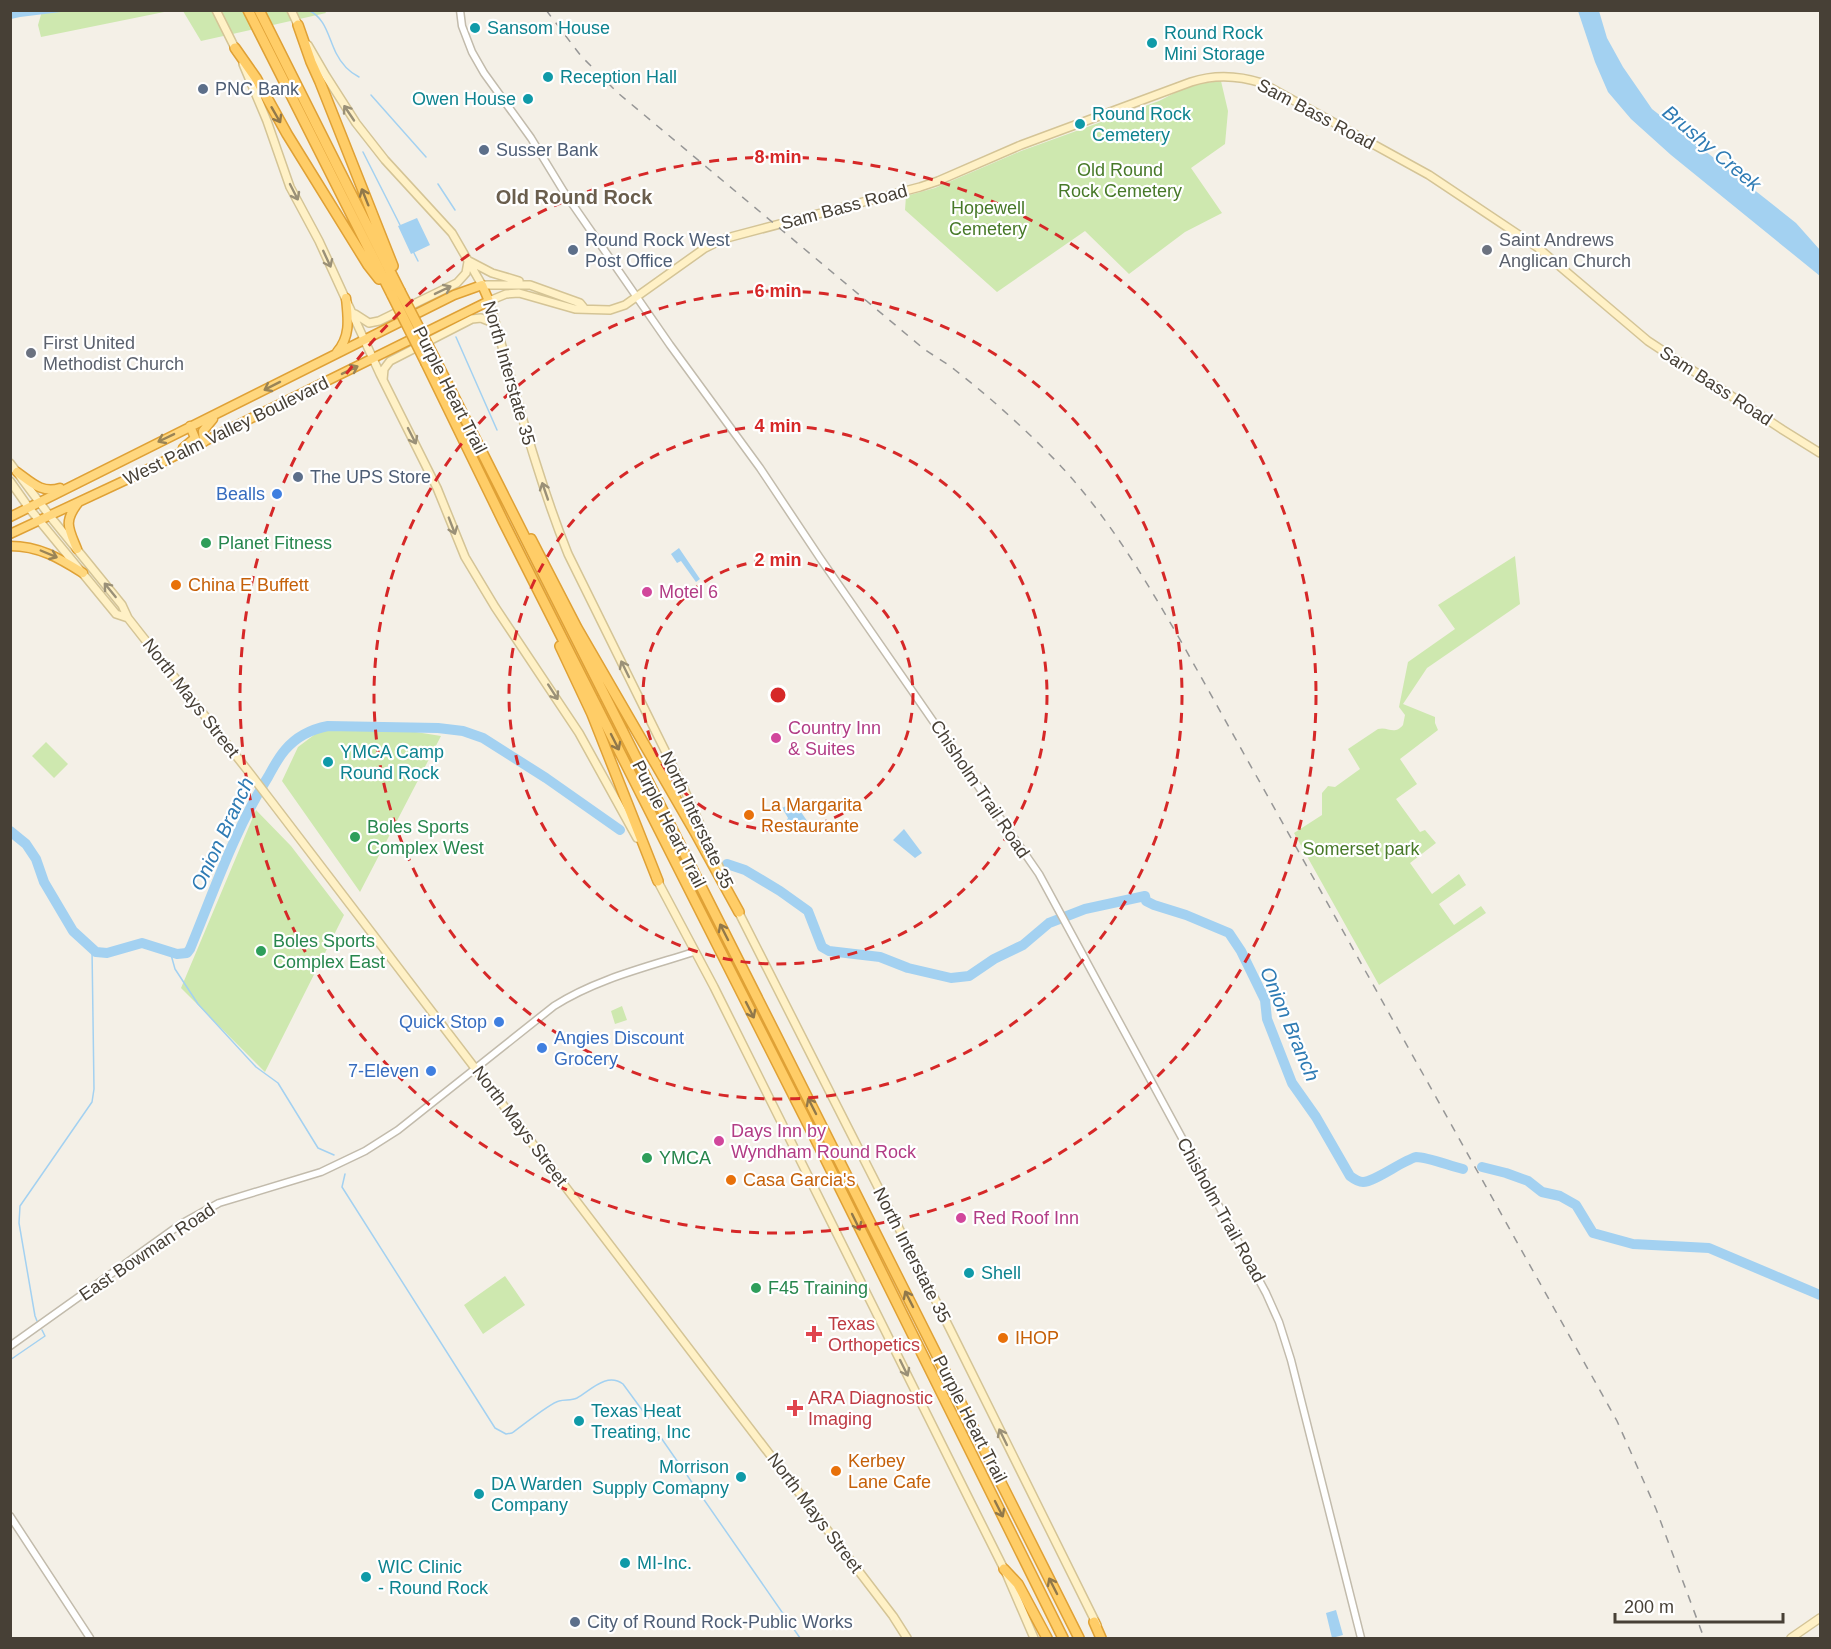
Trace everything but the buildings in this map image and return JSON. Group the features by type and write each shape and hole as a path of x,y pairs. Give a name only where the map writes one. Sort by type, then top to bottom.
{"highway":[{"name":"Purple Heart Trail","path":"248,10 396,293"},
{"name":"Purple Heart Trail","path":"259,10 430,361 503,521 1064,1638"},
{"path":"297,23 310,62 390,256 396,293"},
{"path":"233,44 256,78 287,134 368,265 396,293"},
{"name":"North Interstate 35","path":"482,285 489,301"},
{"name":"West Palm Valley Boulevard","path":"10,518 454,295 482,285"},
{"path":"332,357 342,346 347,334 346,298"},
{"name":"West Palm Valley Boulevard","path":"10,534 204,442 489,301"},
{"name":"Purple Heart Trail","path":"430,361 491,471 1079,1638"},
{"path":"204,442 203,431 206,425 222,411"},
{"path":"174,456 195,438 190,426"},
{"path":"491,471 538,551 577,628 739,912"},
{"path":"17,472 46,490 55,490 81,481"},
{"path":"77,549 68,521 69,515 79,502"},
{"path":"503,521 535,596 592,714 658,881"},
{"path":"10,546 28,547 48,552 83,573"},
{"path":"1004,1569 1018,1584 1047,1638"},
{"path":"1094,1622 1102,1638"}],"main road":[{"path":"216,10 267,121 290,187 319,241 383,381 437,488 465,557 495,607 579,733 625,815 862,1282 1004,1569 1034,1638"},
{"name":"North Interstate 35","path":"291,10 326,76 356,123 385,160 452,233 482,285"},
{"name":"Sam Bass Road","path":"489,301 506,294 525,293 575,309 610,310 625,305 691,257 723,239 920,187 1022,145 1191,82 1213,76 1236,76 1262,83 1429,175 1537,247 1651,343 1821,453"},
{"path":"353,313 369,323 379,321 458,283 466,273 468,260 490,273 530,285"},
{"name":"Sam Bass Road","path":"482,285 530,285 580,303 584,308"},
{"name":"North Interstate 35","path":"489,301 534,459 568,554 684,789 739,912 949,1327 1094,1622"},
{"path":"383,381 386,365 395,358 472,319 481,318 496,324"},
{"name":"North Mays Street","path":"10,462 122,606 128,618 273,802 907,1638"},
{"name":"North Mays Street","path":"10,481 29,508 117,614 128,618"},
{"path":"1791,1638 1821,1618"}],"street":[{"name":"Chisholm Trail Road","path":"460,10 462,26 483,73 531,138 564,192 670,345 754,459 1039,874 1266,1293 1279,1322 1361,1638"},
{"name":"East Bowman Road","path":"10,1346 194,1216 233,1198 321,1172 361,1153 398,1130 566,998 593,986 694,952"},
{"path":"10,1516 90,1638"}],"green space":[{"path":"324,10 326,13 201,41 183,11"},
{"path":"42,11 169,11 41,37 38,25"},
{"name":"Old Round Rock Cemetery","path":"1221,81 1228,111 1225,144 1191,168 1222,213 1185,232 1129,274 1085,231 997,292 905,210 906,196 935,188 1021,151 1159,101 1190,85"},
{"name":"Somerset park","path":"1515,556 1520,604 1427,668 1403,704 1435,717 1438,730 1400,759 1417,784 1396,799 1420,832 1425,830 1436,843 1410,863 1432,894 1459,874 1466,885 1439,904 1454,925 1481,906 1486,913 1379,985 1294,833 1322,815 1322,793 1328,786 1335,787 1360,769 1348,749 1378,729 1397,730 1403,725 1405,715 1399,707 1408,662 1455,629 1438,605"},
{"name":"Boles Sports Complex West","path":"347,726 397,729 441,736 360,892 282,781 298,747 322,729"},
{"path":"46,742 68,764 54,778 32,756"},
{"name":"Boles Sports Complex East","path":"256,810 291,846 344,915 265,1072 181,988"},
{"path":"622,1006 627,1020 615,1024 611,1011"},
{"path":"505,1276 525,1305 483,1334 464,1305"}],"water":[{"path":"11,10 69,10 69,11 11,19"},
{"path":"1578,11 1599,11 1607,38 1623,67 1652,109 1796,223 1820,250 1820,276 1671,155 1631,119 1608,92"},
{"path":"417,218 430,245 411,254 398,226"},
{"path":"679,548 700,579 696,582 681,561 677,563 671,554"},
{"path":"794,802 810,825 787,829 785,824 788,818 782,808"},
{"path":"904,829 922,853 915,858 893,840"},
{"path":"1336,1610 1343,1635 1332,1638 1326,1613"}],"waterway":[{"path":"308,10 323,23 343,64 359,77"},
{"path":"371,95 426,157"},
{"path":"363,152 400,225"},
{"path":"438,184 455,210"},
{"path":"413,251 418,261"},
{"path":"456,337 497,430"},
{"name":"Onion Branch","path":"10,831 26,844 36,859 44,882 73,931 96,952 107,953 142,943 177,954 187,953 190,949 235,840 278,760 294,741 322,727 438,728 463,731 483,738 546,778 620,830"},
{"name":"Onion Branch","path":"727,864 745,870 808,911 822,947 829,951 880,957 908,968 951,978 969,976 994,959 1023,945 1049,923 1085,909 1145,896 1146,901 1154,905 1186,915 1229,933 1241,951 1265,1000 1267,1019 1292,1083 1316,1117 1350,1176 1359,1181 1368,1181 1416,1157 1463,1169"},
{"path":"37,1321 19,1223 20,1206 92,1102 94,1089 92,949"},
{"path":"170,951 175,969 198,1004 256,1067 278,1083 318,1148 334,1155"},
{"name":"Onion Branch","path":"1482,1167 1528,1181 1542,1192 1560,1196 1576,1205 1593,1233 1633,1244 1709,1248 1820,1295"},
{"path":"345,1174 342,1187 495,1428 506,1434 512,1433 555,1403 575,1399 599,1384 611,1380 623,1384 648,1418"},
{"path":"10,1360 45,1336 42,1330"},
{"path":"657,1432 800,1638"}],"railway":[{"path":"546,10 581,56 618,93 924,349 955,370 1008,414 1057,462 1109,526 1140,572 1182,643 1617,1421 1656,1509 1704,1638"}],"place":[{"name":"Sansom House","path":"475,28"},
{"name":"Round Rock Mini Storage","path":"1152,43"},
{"name":"Reception Hall","path":"548,77"},
{"name":"PNC Bank","path":"203,89"},
{"name":"Owen House","path":"528,99"},
{"name":"Round Rock Cemetery","path":"1080,124"},
{"name":"Susser Bank","path":"484,150"},
{"name":"Round Rock West Post Office","path":"573,250"},
{"name":"Saint Andrews Anglican Church","path":"1487,250"},
{"name":"First United Methodist Church","path":"31,353"},
{"name":"The UPS Store","path":"298,477"},
{"name":"Bealls","path":"277,494"},
{"name":"Planet Fitness","path":"206,543"},
{"name":"China E Buffett","path":"176,585"},
{"name":"Motel 6","path":"647,592"},
{"name":"Country Inn & Suites","path":"776,738"},
{"name":"YMCA Camp Round Rock","path":"328,762"},
{"name":"La Margarita Restaurante","path":"749,815"},
{"name":"Boles Sports Complex West","path":"355,837"},
{"name":"Boles Sports Complex East","path":"261,951"},
{"name":"Quick Stop","path":"499,1022"},
{"name":"Angies Discount Grocery","path":"542,1048"},
{"name":"7-Eleven","path":"431,1071"},
{"name":"Days Inn by Wyndham Round Rock","path":"719,1141"},
{"name":"YMCA","path":"647,1158"},
{"name":"Casa Garcia's","path":"731,1180"},
{"name":"Red Roof Inn","path":"961,1218"},
{"name":"Shell","path":"969,1273"},
{"name":"F45 Training","path":"756,1288"},
{"name":"Texas Orthopetics","path":"814,1334"},
{"name":"IHOP","path":"1003,1338"},
{"name":"ARA Diagnostic Imaging","path":"795,1408"},
{"name":"Texas Heat Treating, Inc","path":"579,1421"},
{"name":"Kerbey Lane Cafe","path":"836,1471"},
{"name":"Morrison Supply Comapny","path":"741,1477"},
{"name":"DA Warden Company","path":"479,1494"},
{"name":"MI-Inc.","path":"625,1563"},
{"name":"WIC Clinic - Round Rock","path":"366,1577"},
{"name":"City of Round Rock-Public Works","path":"575,1622"}],"district":[{"name":"Old Round Rock","path":"574,197"}],"water label":[{"name":"Brushy Creek","path":"1712,148"}],"park label":[{"name":"Hopewell Cemetery","path":"988,218"}]}
